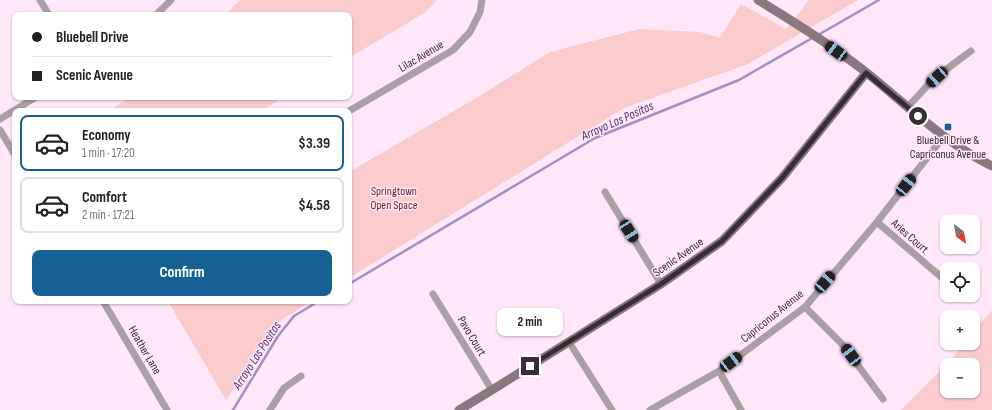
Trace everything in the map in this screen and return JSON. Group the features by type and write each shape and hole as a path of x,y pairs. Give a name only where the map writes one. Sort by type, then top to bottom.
{"street":[{"path":"40,0 47,12"},
{"path":"159,12 171,0"},
{"name":"Lilac Avenue","path":"352,109 453,50 470,32 480,12 482,0"},
{"path":"758,0 803,27 827,44 866,73 944,136 980,160 992,166"},
{"path":"907,107 945,70 971,51"},
{"name":"Scenic Avenue","path":"459,410 661,284 722,241 782,178 866,73"},
{"path":"18,108 31,100"},
{"path":"0,119 12,112"},
{"path":"0,130 12,150"},
{"name":"Capriconus Avenue","path":"650,410 719,371 805,307 877,222 944,136"},
{"path":"605,192 661,284"},
{"name":"Aries Court","path":"877,222 940,276"},
{"name":"Pavo Court","path":"433,294 492,390"},
{"name":"Heather Lane","path":"105,304 168,410"},
{"path":"805,307 842,344 883,399"},
{"path":"569,342 612,410"},
{"path":"719,371 741,410"},
{"path":"270,410 284,388 301,376"}],"green space":[{"path":"240,0 436,0 426,12 352,56 352,12 228,12"},
{"name":"Springtown Open Space","path":"808,0 858,0 748,64 624,108 352,276 352,170 478,97 550,52 639,29 700,32 720,38 741,4 786,29"},
{"path":"126,100 279,100 266,108 113,108"},
{"path":"170,304 307,304 281,320 226,400"},
{"path":"992,310 992,410 901,410 940,371 940,398 980,398 980,358 952,358 959,350 980,350 980,325"}],"waterway":[{"name":"Arroyo Las Positas","path":"818,35 879,0"},
{"name":"Arroyo Las Positas","path":"352,282 595,138 739,80 814,37"},
{"name":"Arroyo Las Positas","path":"233,410 278,336 294,316 314,304"}],"place":[{"name":"Bluebell Drive & Capriconus Avenue","path":"948,127"}],"route":[{"path":"530,366 661,284 722,241 782,178 866,73 918,116"}]}
